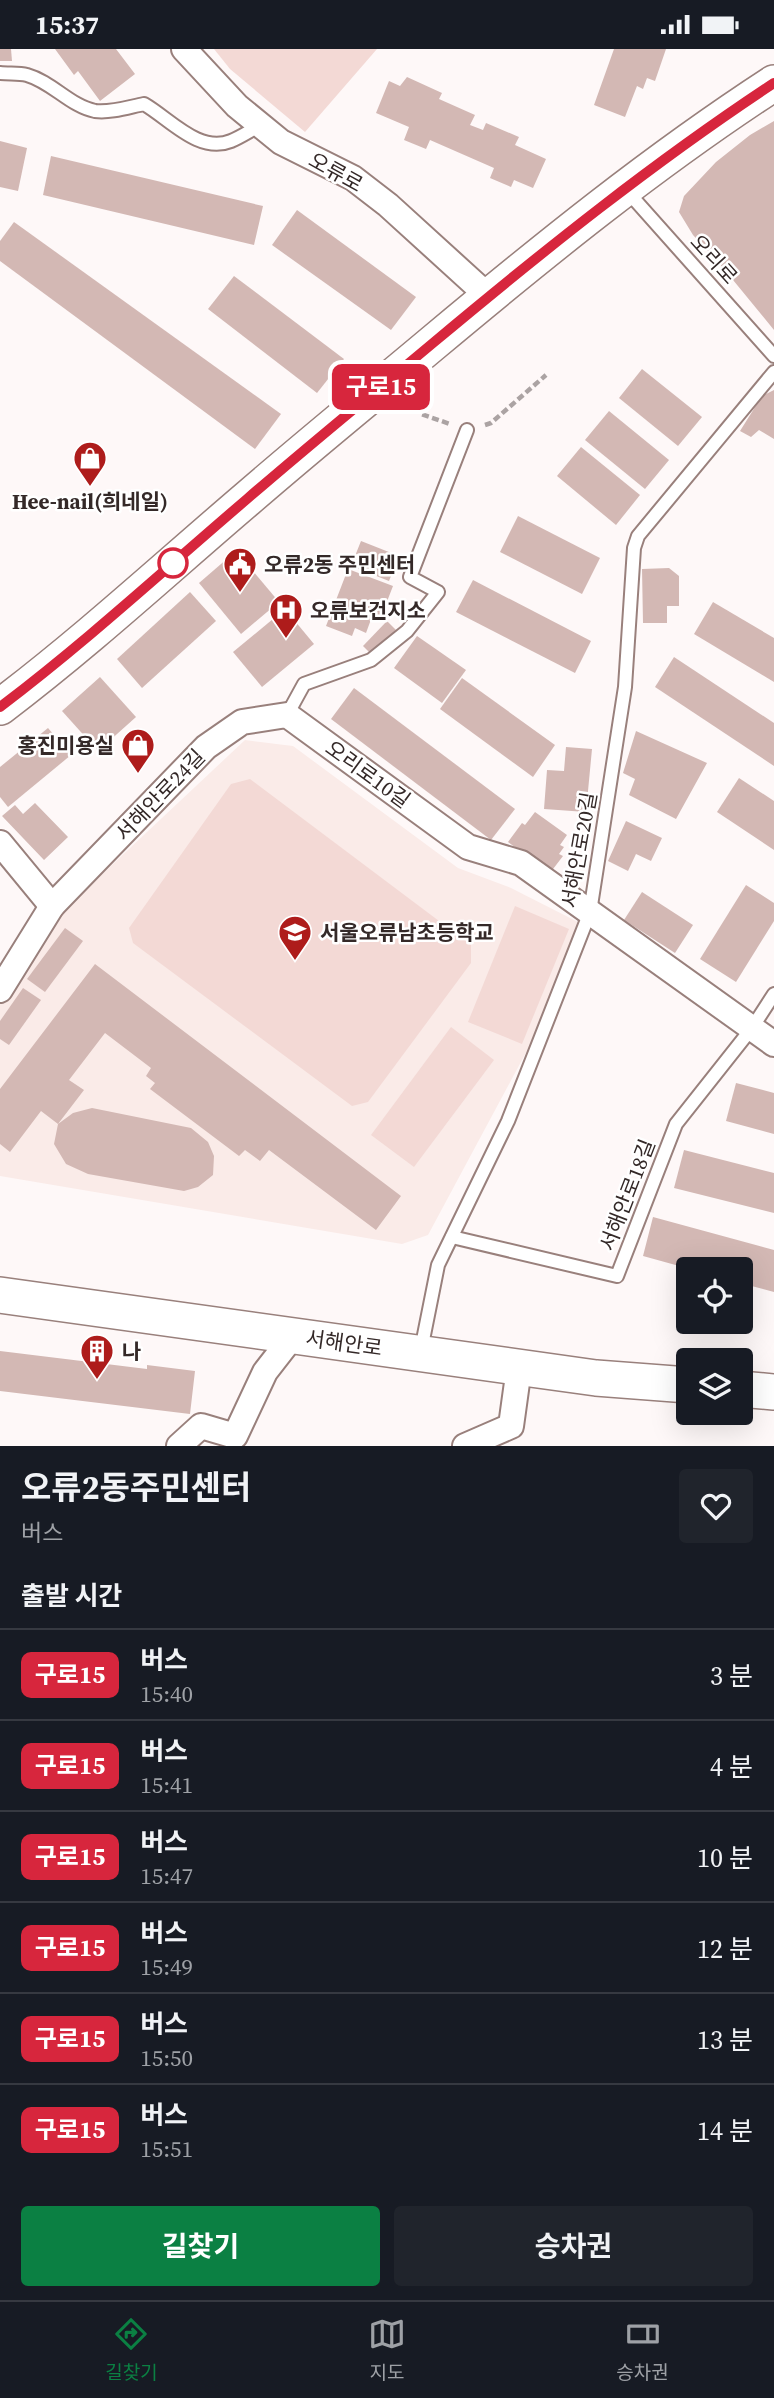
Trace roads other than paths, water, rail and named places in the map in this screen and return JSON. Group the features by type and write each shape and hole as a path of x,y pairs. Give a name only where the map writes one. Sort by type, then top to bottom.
{"main road":[{"path":"0,707 47,671 247,498 488,296 625,188 774,83"},
{"name":"서해안로","path":"0,1296 519,1368 676,1384"},
{"path":"753,1390 774,1391"}],"street":[{"name":"오류로","path":"184,49 237,106 281,142 353,178 388,205 488,296"},
{"name":"오리로10길","path":"286,715 468,846 521,863 774,1044"},
{"name":"서해안로24길","path":"0,990 52,906 206,747 242,722 286,715"},
{"path":"0,843 52,906"},
{"path":"178,1446 201,1426 234,1441 265,1371 293,1336"},
{"path":"465,1446 511,1426 519,1368"}],"lane":[{"path":"741,105 774,71"},
{"path":"0,73 28,75 73,102 95,111 117,110 144,104 199,141 219,144 231,141 261,125"},
{"name":"오리로","path":"625,188 774,356"},
{"name":"서해안로20길","path":"420,1354 438,1265 508,1121 590,912 625,687 634,548 638,536 774,372"},
{"path":"286,715 304,684 371,660 407,631 438,592 410,577 467,431"},
{"name":"서해안로18길","path":"452,1237 617,1276 676,1123 752,1028 774,993"}],"place":[{"name":"Hee-nail(희네일)","path":"90,488"},
{"name":"오류2동 주민센터","path":"240,594"},
{"name":"오류보건지소","path":"286,640"},
{"name":"홍진미용실","path":"138,775"},
{"name":"서울오류남초등학교","path":"295,962"},
{"name":"나","path":"97,1381"}]}
